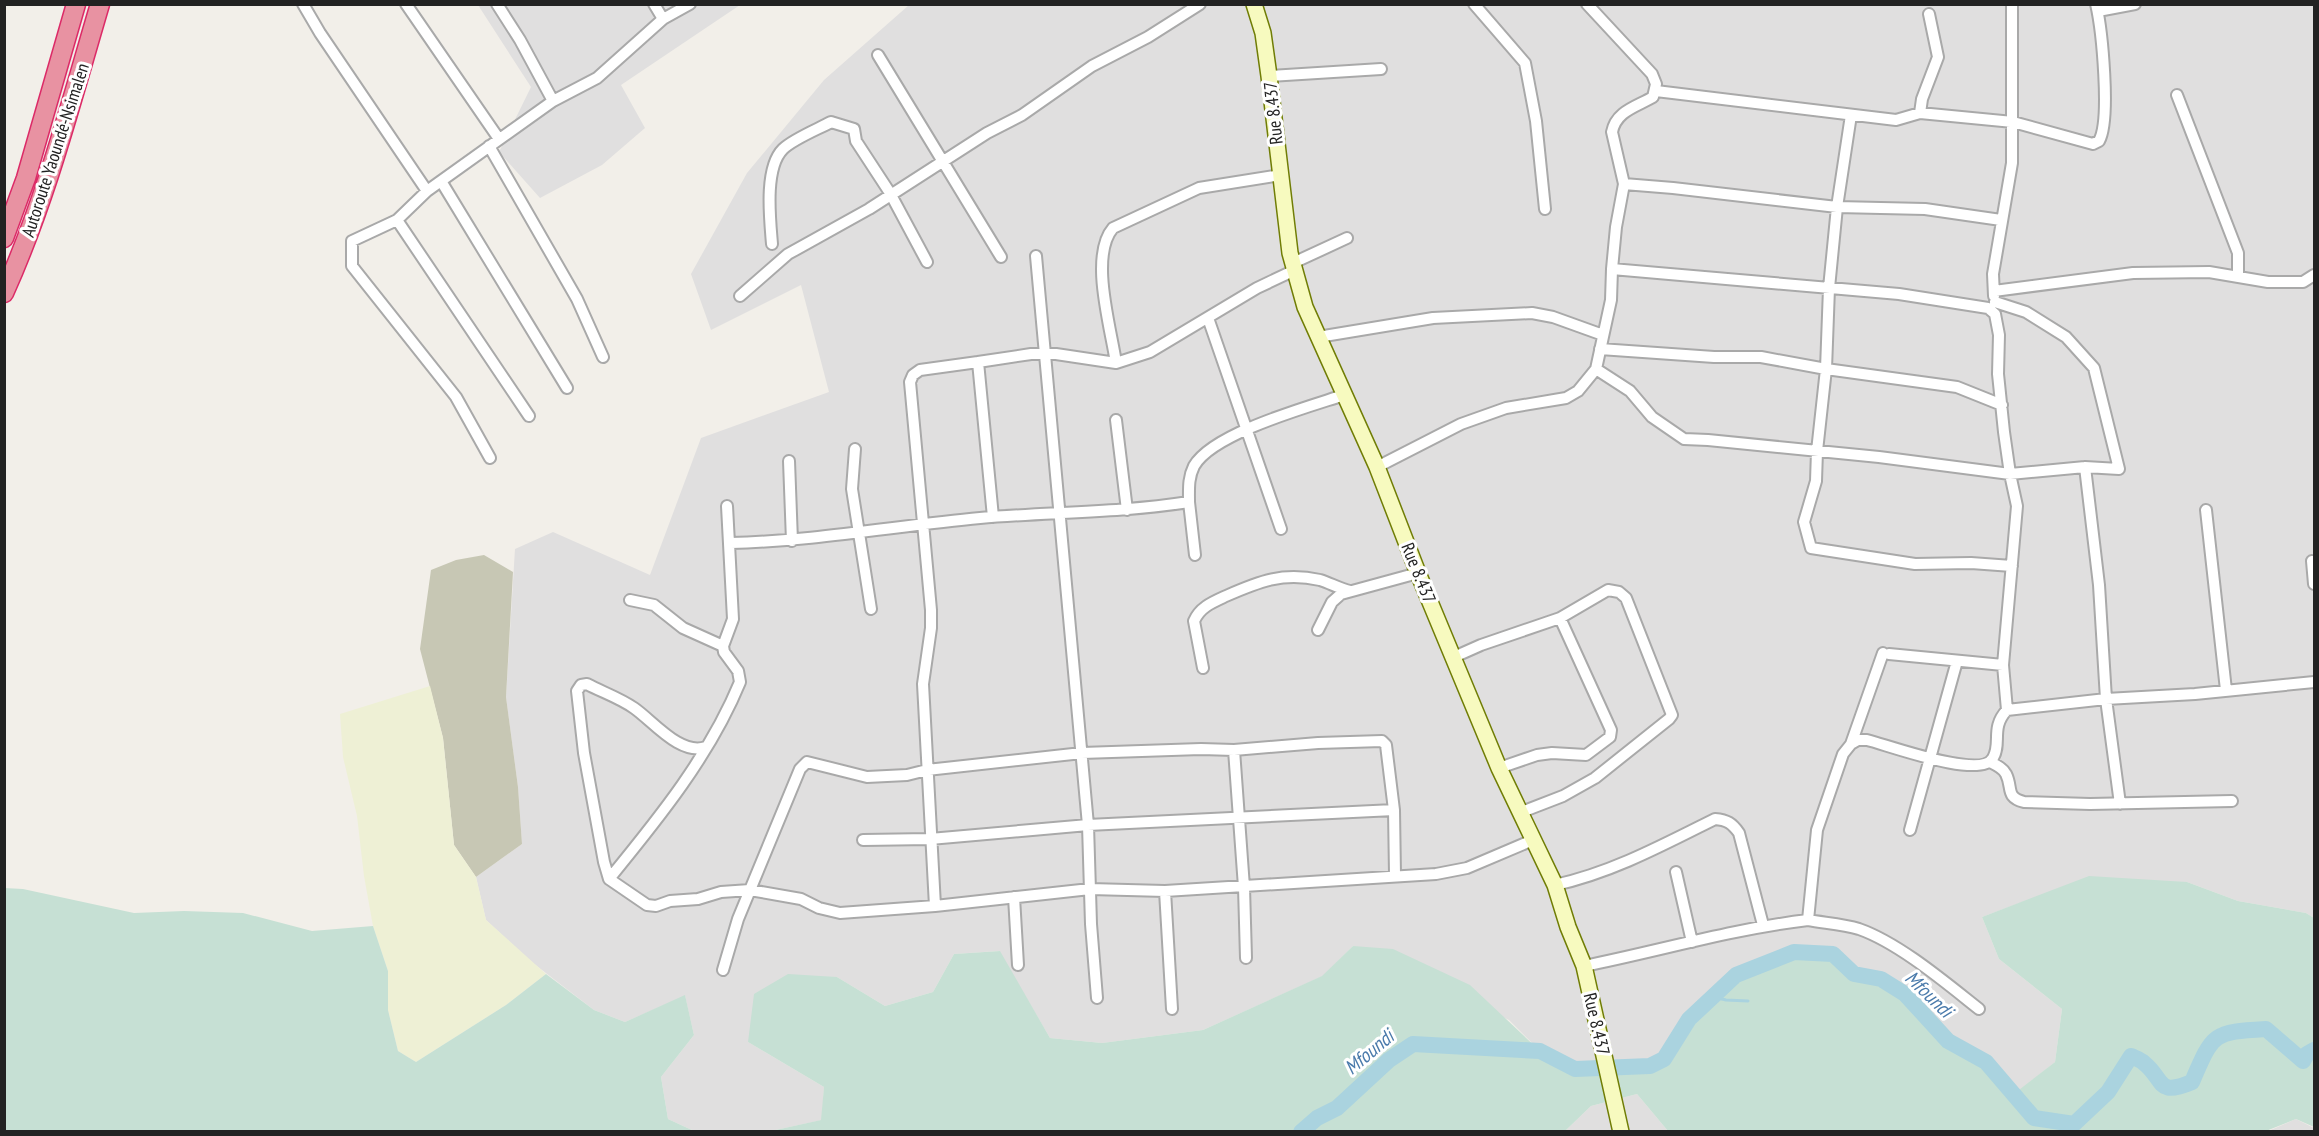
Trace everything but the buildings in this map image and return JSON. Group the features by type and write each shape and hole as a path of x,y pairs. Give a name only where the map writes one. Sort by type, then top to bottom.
{"highway":[{"name":"Autoroute Yaoundé-Nsimalen","path":"4,238 26,178 76,4"},
{"name":"Autoroute Yaoundé-Nsimalen","path":"4,293 35,217 56,156 100,4"}],"main road":[{"name":"Rue 8.437","path":"1254,4 1263,33 1294,266 1305,307 1377,466 1418,573 1518,813 1555,885 1568,927 1584,966 1621,1131"}],"street":[{"path":"303,4 426,191"},
{"path":"406,4 499,139"},
{"path":"496,4 520,40 554,100"},
{"path":"654,4 663,19"},
{"path":"490,458 456,398 352,266 352,242 397,220 426,191 554,100 597,78 663,19 690,4"},
{"path":"740,296 788,254 868,209 987,133 1022,115 1092,66 1148,36 1200,4"},
{"path":"1474,4 1525,63 1536,121 1545,209"},
{"path":"1377,466 1488,413 1566,398 1578,391 1596,369 1611,300 1616,227 1624,184 1611,132 1613,123 1619,114 1653,98 1656,84 1652,74 1587,4"},
{"path":"2007,710 2003,665 2017,506 2010,474 1998,374 1999,335 1995,314 1994,274 2012,163 2012,4"},
{"path":"1656,91 1896,120 1920,113 2013,122 2093,144 2099,141 2104,128 2104,50 2097,8 2135,4"},
{"path":"1920,113 1938,57 1929,14"},
{"path":"878,55 1001,256"},
{"path":"1269,76 1381,69"},
{"path":"2176,95 2238,253 2238,277"},
{"path":"1851,115 1837,207 1829,288 1826,369 1816,481 1804,522 1812,548 1915,564 1971,563 2012,566"},
{"path":"772,244 770,209 773,164 783,148 831,122 854,129 856,141 890,193 927,262"},
{"path":"489,146 577,299 603,357"},
{"path":"1116,363 1102,272 1107,234 1113,228 1199,188 1281,175"},
{"path":"441,181 567,388"},
{"path":"1624,184 1837,207 1925,209 2001,220"},
{"path":"397,220 529,416"},
{"path":"935,906 922,684 931,628 924,524 910,382 913,375 921,370 1044,354 1116,363 1150,352 1294,266 1347,238"},
{"path":"1036,256 1088,825 1093,962 1097,998"},
{"path":"1612,269 1829,288 1978,305 1988,308 1995,314"},
{"path":"1994,297 2133,273 2209,272 2268,282 2303,282 2314,274"},
{"path":"1596,369 1630,391 1652,417 1684,439 1817,451 2010,474 2085,467 2119,469 2094,368 2066,337 2026,312 1994,297"},
{"path":"1318,337 1433,318 1532,313 1553,317 1603,335"},
{"path":"1208,318 1281,529"},
{"path":"1600,349 1714,357 1761,357 1826,369 1957,387 2002,405"},
{"path":"978,362 993,517"},
{"path":"1195,555 1189,480 1195,465 1201,458 1221,443 1248,429 1344,395"},
{"path":"1116,420 1127,510"},
{"path":"855,450 852,489 871,609"},
{"path":"789,461 792,541"},
{"path":"2085,467 2099,585 2106,699 2120,804"},
{"path":"731,543 792,541 993,517 1127,510 1189,502"},
{"path":"609,879 666,808 706,747 734,697 740,681 738,671 723,646 733,619 731,543 727,506"},
{"path":"2206,510 2226,690"},
{"path":"2312,561 2314,584"},
{"path":"1318,630 1332,602 1341,594 1418,573"},
{"path":"1203,668 1194,621 1203,609 1215,602 1277,577 1319,580 1350,591"},
{"path":"1454,657 1481,645 1560,618 1608,590 1619,592 1626,598 1671,715 1669,719 1595,778 1563,796 1518,813"},
{"path":"630,600 654,605 683,628 723,646"},
{"path":"1499,768 1537,755 1552,753 1586,755 1610,737 1611,730 1560,618"},
{"path":"1808,920 1817,830 1844,754 1851,744 1886,653 2003,665"},
{"path":"1910,830 1957,660"},
{"path":"1851,744 1858,740 1867,740 1946,763 1982,765 1990,762 1995,756 1999,719 2007,710 2106,699 2314,682"},
{"path":"706,747 691,748 669,737 633,707 587,684 581,685 577,691 584,753 609,879 647,905 656,906 670,901 698,899 720,892 750,890 801,898 819,908 840,913 935,906 1090,889 1165,891 1451,872 1467,868 1533,840"},
{"path":"723,970 750,890 803,764 807,762 867,777 907,775 927,770 1082,753 1234,750 1318,743 1382,741 1386,745 1394,810 1395,875"},
{"path":"1234,750 1240,817 1246,958"},
{"path":"1990,762 2001,768 2007,775 2011,794 2016,800 2024,802 2120,804 2232,801"},
{"path":"863,840 930,839 1088,825 1394,810"},
{"path":"1555,885 1571,882 1643,855 1714,819 1726,820 1739,833 1763,925"},
{"path":"1676,872 1692,942"},
{"path":"1165,891 1172,1009"},
{"path":"1014,897 1018,965"},
{"path":"1584,966 1763,925 1808,920 1858,929 1874,936 1921,964 1979,1009"}],"shaded area":[{"path":"478,5 740,5 621,85 645,128 602,165 540,198 499,152 531,87"},
{"path":"909,5 2314,5 2314,918 2306,913 2238,901 2187,882 2025,901 1982,917 1999,959 2062,1009 2055,1062 2015,1094 1986,1062 1948,1041 1905,994 1881,979 1854,974 1833,954 1794,952 1736,975 1689,1019 1664,1059 1650,1066 1575,1069 1540,1051 1509,1020 1353,946 1323,976 1203,1030 1102,1043 1050,1038 999,951 954,954 933,992 885,1006 837,977 748,1042 824,1087 822,1120 771,1131 694,1131 668,1119 661,1077 694,1035 685,996 625,1022 594,1010 529,960 486,920 476,877 522,844 518,787 506,697 515,549 553,532 650,575 701,438 829,392 801,285 711,330 691,274 747,173 824,80"},
{"path":"484,555 513,572 506,697 518,787 522,844 476,877 454,845 443,738 420,649 431,570 456,560"},
{"path":"430,686 443,738 454,845 476,877 486,920 546,974 506,1005 416,1062 398,1051 388,1010 388,971 373,926 357,816 343,757 340,714"},
{"path":"2089,876 2187,882 2238,901 2306,913 2314,918 2314,1127 2296,1119 2266,1131 1668,1131 1637,1094 1591,1106 1564,1132 771,1131 821,1120 824,1087 748,1042 754,994 788,974 837,977 885,1006 933,992 954,954 1000,951 1050,1038 1102,1043 1203,1030 1322,976 1353,946 1393,949 1470,985 1540,1051 1575,1069 1650,1066 1664,1059 1689,1019 1736,975 1794,952 1833,954 1854,974 1881,979 1905,994 1948,1041 1986,1062 2015,1093 2055,1062 2062,1009 1999,959 1982,917"},
{"path":"4,888 23,889 134,913 184,911 243,913 312,931 373,926 388,971 388,1010 398,1051 416,1062 506,1005 546,974 594,1010 625,1022 685,995 694,1035 661,1077 668,1119 694,1131 5,1131"},
{"path":"1637,1094 1668,1131 1564,1132 1591,1106"},
{"path":"2296,1119 2314,1128 2314,1131 2266,1132"}],"waterway":[{"name":"Mfoundi","path":"1301,1132 1317,1118 1337,1108 1389,1060 1413,1044 1540,1051 1575,1069 1650,1066 1664,1059 1689,1019 1736,975 1794,952 1833,954 1854,974 1881,979 1905,994 1948,1041 1986,1062 2034,1118 2074,1124 2108,1092 2131,1056 2151,1069 2162,1084 2172,1088 2192,1082 2211,1044 2225,1034 2266,1029 2303,1061 2307,1054 2314,1050"},
{"path":"1714,997 1748,1001"}]}
